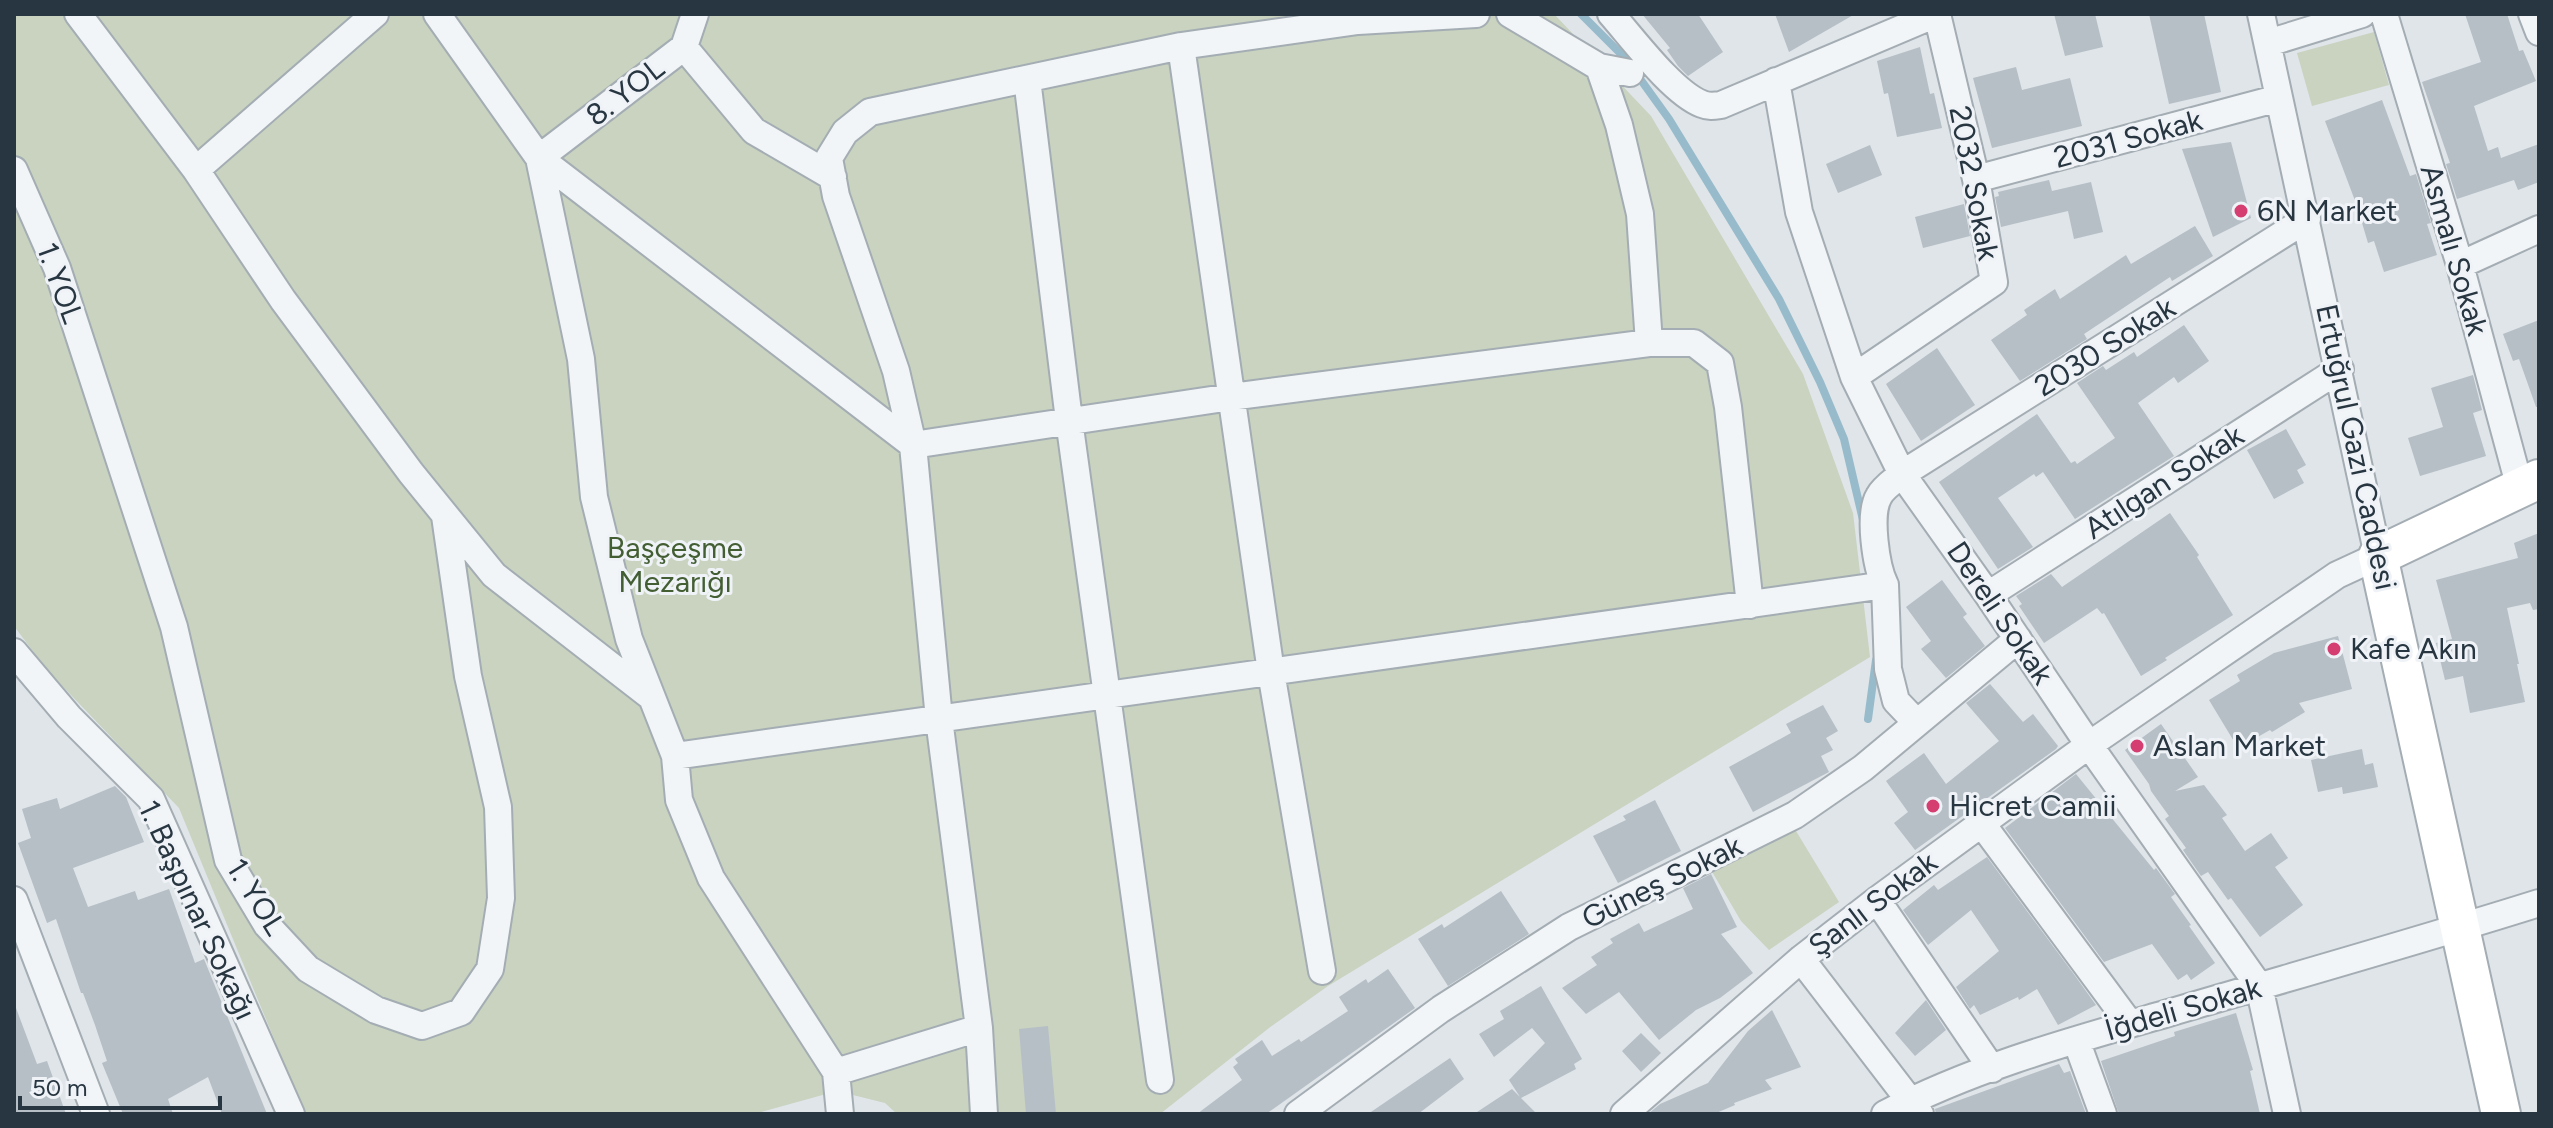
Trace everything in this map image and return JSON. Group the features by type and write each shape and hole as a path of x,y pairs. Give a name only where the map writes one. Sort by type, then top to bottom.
{"main road":[{"path":"2378,556 2530,484"},
{"name":"Ertuğrul Gazi Caddesi","path":"2378,556 2501,1114"}],"street":[{"path":"78,14 196,170 283,300 411,473 494,575 652,697"},
{"path":"196,170 375,14"},
{"path":"437,14 539,158 913,445 1231,397 1649,343 1694,343 1720,363 1728,407 1750,605"},
{"name":"8. YOL","path":"539,158 684,47 695,14"},
{"path":"984,1114 979,1028 939,719 913,445 896,371 836,196 829,158 845,132 870,112 1181,46 1357,17 1476,14"},
{"path":"1510,14 1599,67 1630,73"},
{"path":"1611,14 1680,90 1701,104 1712,107 1937,14"},
{"name":"2032 Sokak","path":"1854,377 1994,282 1976,179 1937,14"},
{"name":"Ertuğrul Gazi Caddesi","path":"2261,14 2378,556"},
{"path":"2268,43 2362,14"},
{"name":"Asmalı Sokak","path":"2384,14 2530,484"},
{"path":"2532,14 2539,32"},
{"path":"1181,46 1271,672 1322,971"},
{"path":"684,47 754,131 833,177"},
{"path":"1599,67 1619,125 1640,214 1649,343"},
{"path":"1027,79 1069,420 1160,1080"},
{"name":"Dereli Sokak","path":"1776,81 1799,212 1854,377 1902,474 2259,986 2287,1114"},
{"name":"2031 Sokak","path":"1976,179 2279,98"},
{"path":"539,158 581,359 594,497 629,639 675,756 679,800 711,878 836,1072 838,1113"},
{"name":"1. YOL","path":"14,170 57,268 174,627 228,860 267,925 308,969 376,1010 422,1026 461,1012 490,969 501,898 498,807 468,676 445,516"},
{"name":"2030 Sokak","path":"1917,723 1896,701 1888,669 1875,587 1879,573 1873,515 1879,496 1902,474 2307,219"},
{"path":"2460,265 2539,229"},
{"name":"Atılgan Sokak","path":"1988,595 2340,369"},
{"name":"Şanlı Sokak","path":"1624,1114 1801,959 1877,900 2089,745 2337,575 2378,556"},
{"path":"675,756 1875,587"},
{"name":"Güneş Sokak","path":"1298,1114 1441,1009 1569,927 1795,815 1863,768 2018,639"},
{"name":"1. Başpınar Sokağı","path":"14,652 69,717 151,799 291,1114"},
{"path":"1982,824 2130,1024"},
{"path":"14,900 96,1114"},
{"path":"1877,900 1992,1069"},
{"name":"İğdeli Sokak","path":"1885,1114 1915,1108 1992,1069 2076,1040 2539,903"},
{"path":"1801,959 1915,1108"},
{"path":"836,1072 979,1028"},
{"path":"2076,1040 2103,1114"}],"green space":[{"name":"Başçeşme Mezarığı","path":"14,14 1554,14 1651,116 1803,374 1853,513 1870,657 1328,986 1160,1114 897,1114 885,1103 837,1091 754,1114 305,1114 179,808 47,670 14,626"},
{"path":"2374,32 2389,85 2312,106 2297,53"},
{"path":"1793,826 1839,902 1769,950 1741,921 1711,870"}],"building":[{"path":"1642,14 1698,14 1723,52 1688,76"},
{"path":"1775,14 1855,14 1789,52"},
{"path":"2054,14 2095,14 2103,47 2065,56"},
{"path":"2149,14 2204,14 2221,92 2169,104"},
{"path":"2465,14 2507,14 2519,51 2523,50 2536,81 2474,106 2488,151 2498,147 2501,158 2539,144 2539,182 2518,190 2514,180 2457,199 2446,164 2450,163 2422,82 2481,62"},
{"path":"1920,47 1930,94 1934,93 1942,128 1897,137 1888,93 1884,94 1877,61"},
{"path":"2016,67 2022,90 2070,78 2082,126 1992,148 1973,78"},
{"path":"2382,100 2410,176 2416,174 2437,255 2384,272 2374,241 2368,243 2325,121"},
{"path":"2231,142 2251,218 2213,237 2182,149"},
{"path":"1870,145 1882,175 1838,193 1826,164"},
{"path":"2049,180 2052,191 2091,182 2103,232 2074,239 2068,211 2001,227 1995,197 1999,196 1998,192"},
{"path":"1964,204 1970,236 1923,248 1915,217"},
{"path":"2195,226 2213,256 2172,281 2170,277 2084,334 2087,339 2020,381 1991,340 2027,315 2024,310 2055,289 2060,299 2126,255 2131,264"},
{"path":"2539,320 2539,407 2536,407 2519,359 2513,361 2503,334"},
{"path":"2184,325 2209,361 2178,383 2174,377 2138,403 2174,456 2075,519 2043,472 2036,477 2034,474 1998,498 2033,547 1998,569 1939,482 2037,414 2071,463 2075,461 2077,464 2115,438 2077,383 2103,366 2106,370 2134,352 2137,357"},
{"path":"1937,348 1975,405 1921,441 1886,384"},
{"path":"2473,375 2482,410 2473,413 2486,456 2420,476 2408,438 2443,427 2431,388"},
{"path":"2286,429 2306,465 2297,470 2304,483 2274,499 2247,450"},
{"path":"2170,513 2199,555 2197,557 2233,615 2141,676 2104,613 2097,608 2044,643 2019,606 2022,604 2016,596 2051,574 2062,587"},
{"path":"2539,533 2539,609 2533,610 2530,603 2507,608 2525,702 2470,713 2463,676 2445,680 2436,643 2452,639 2436,580 2518,558 2514,543"},
{"path":"1942,580 1967,614 1963,617 1985,646 1946,678 1921,649 1931,641 1906,607"},
{"path":"2338,636 2352,689 2299,703 2305,712 2238,748 2209,700 2240,681 2237,675 2274,653"},
{"path":"1990,684 2023,722 2033,714 2058,746 1915,850 1894,823 1908,812 1886,781 1924,753 1946,784 1999,741 1966,703"},
{"path":"1823,705 1838,731 1826,738 1833,750 1821,756 1829,772 1753,812 1729,767 1791,733 1786,724"},
{"path":"2161,724 2198,777 2175,791 2204,785 2227,815 2222,818 2245,851 2271,833 2288,858 2275,867 2303,905 2260,937 2208,872 2201,876 2165,819 2169,816 2125,750"},
{"path":"2362,749 2365,765 2373,763 2378,787 2343,794 2342,787 2318,792 2311,760"},
{"path":"2076,774 2154,870 2156,868 2175,894 2171,897 2189,926 2215,963 2191,980 2187,974 2178,980 2152,944 2104,962 2005,828"},
{"path":"115,786 126,797 144,842 73,868 88,907 135,891 138,900 169,889 195,963 204,959 267,1114 222,1114 208,1077 168,1099 173,1114 123,1114 102,1063 107,1061 56,919 47,923 18,843 31,838 22,809 57,798 60,809"},
{"path":"1655,800 1681,851 1618,883 1593,836 1626,820 1623,816"},
{"path":"1987,857 2096,1005 2058,1025 2037,989 2019,1000 2018,997 1980,1015 1974,1005 1970,1009 1956,987 1999,951 1971,910 1928,945 1903,910 1934,885 1938,890"},
{"path":"1711,874 1737,927 1721,934 1753,973 1720,998 1696,1010 1659,1040 1619,992 1586,1014 1562,988 1597,965 1591,957 1613,943 1610,939 1639,923 1644,932 1693,909 1683,888"},
{"path":"1501,891 1529,934 1448,986 1418,939 1442,924 1444,928"},
{"path":"1388,969 1415,1008 1266,1114 1197,1114 1242,1080 1233,1067 1238,1063 1235,1059 1262,1040 1272,1056 1299,1039 1301,1042 1348,1011 1339,997"},
{"path":"1541,986 1582,1059 1574,1064 1576,1069 1521,1098 1537,1114 1474,1114 1512,1089 1520,1097 1509,1080 1545,1043 1532,1028 1494,1057 1479,1034 1504,1019 1500,1011"},
{"path":"1926,1000 1946,1030 1915,1056 1895,1033"},
{"path":"14,1008 37,1064 47,1061 66,1114 14,1114"},
{"path":"1772,1010 1801,1067 1765,1080 1772,1089 1714,1114 1648,1114 1660,1104 1708,1083 1748,1031"},
{"path":"2236,1013 2253,1070 2250,1071 2260,1114 2119,1114 2101,1061 2175,1036 2174,1032"},
{"path":"1048,1026 1056,1114 1026,1114 1019,1029"},
{"path":"1641,1033 1661,1053 1641,1072 1622,1051"},
{"path":"1450,1058 1464,1079 1418,1114 1368,1114"},
{"path":"2059,1064 2064,1073 2070,1071 2086,1114 1936,1114 1935,1109"}],"waterway":[{"path":"1581,14 1625,58 1669,119 1779,299 1844,439 1863,520"},
{"path":"1868,719 1876,660"}],"place":[{"name":"6N Market","path":"2241,211"},
{"name":"Kafe Akın","path":"2334,649"},
{"name":"Aslan Market","path":"2137,746"},
{"name":"Hicret Camii","path":"1933,806"}]}
